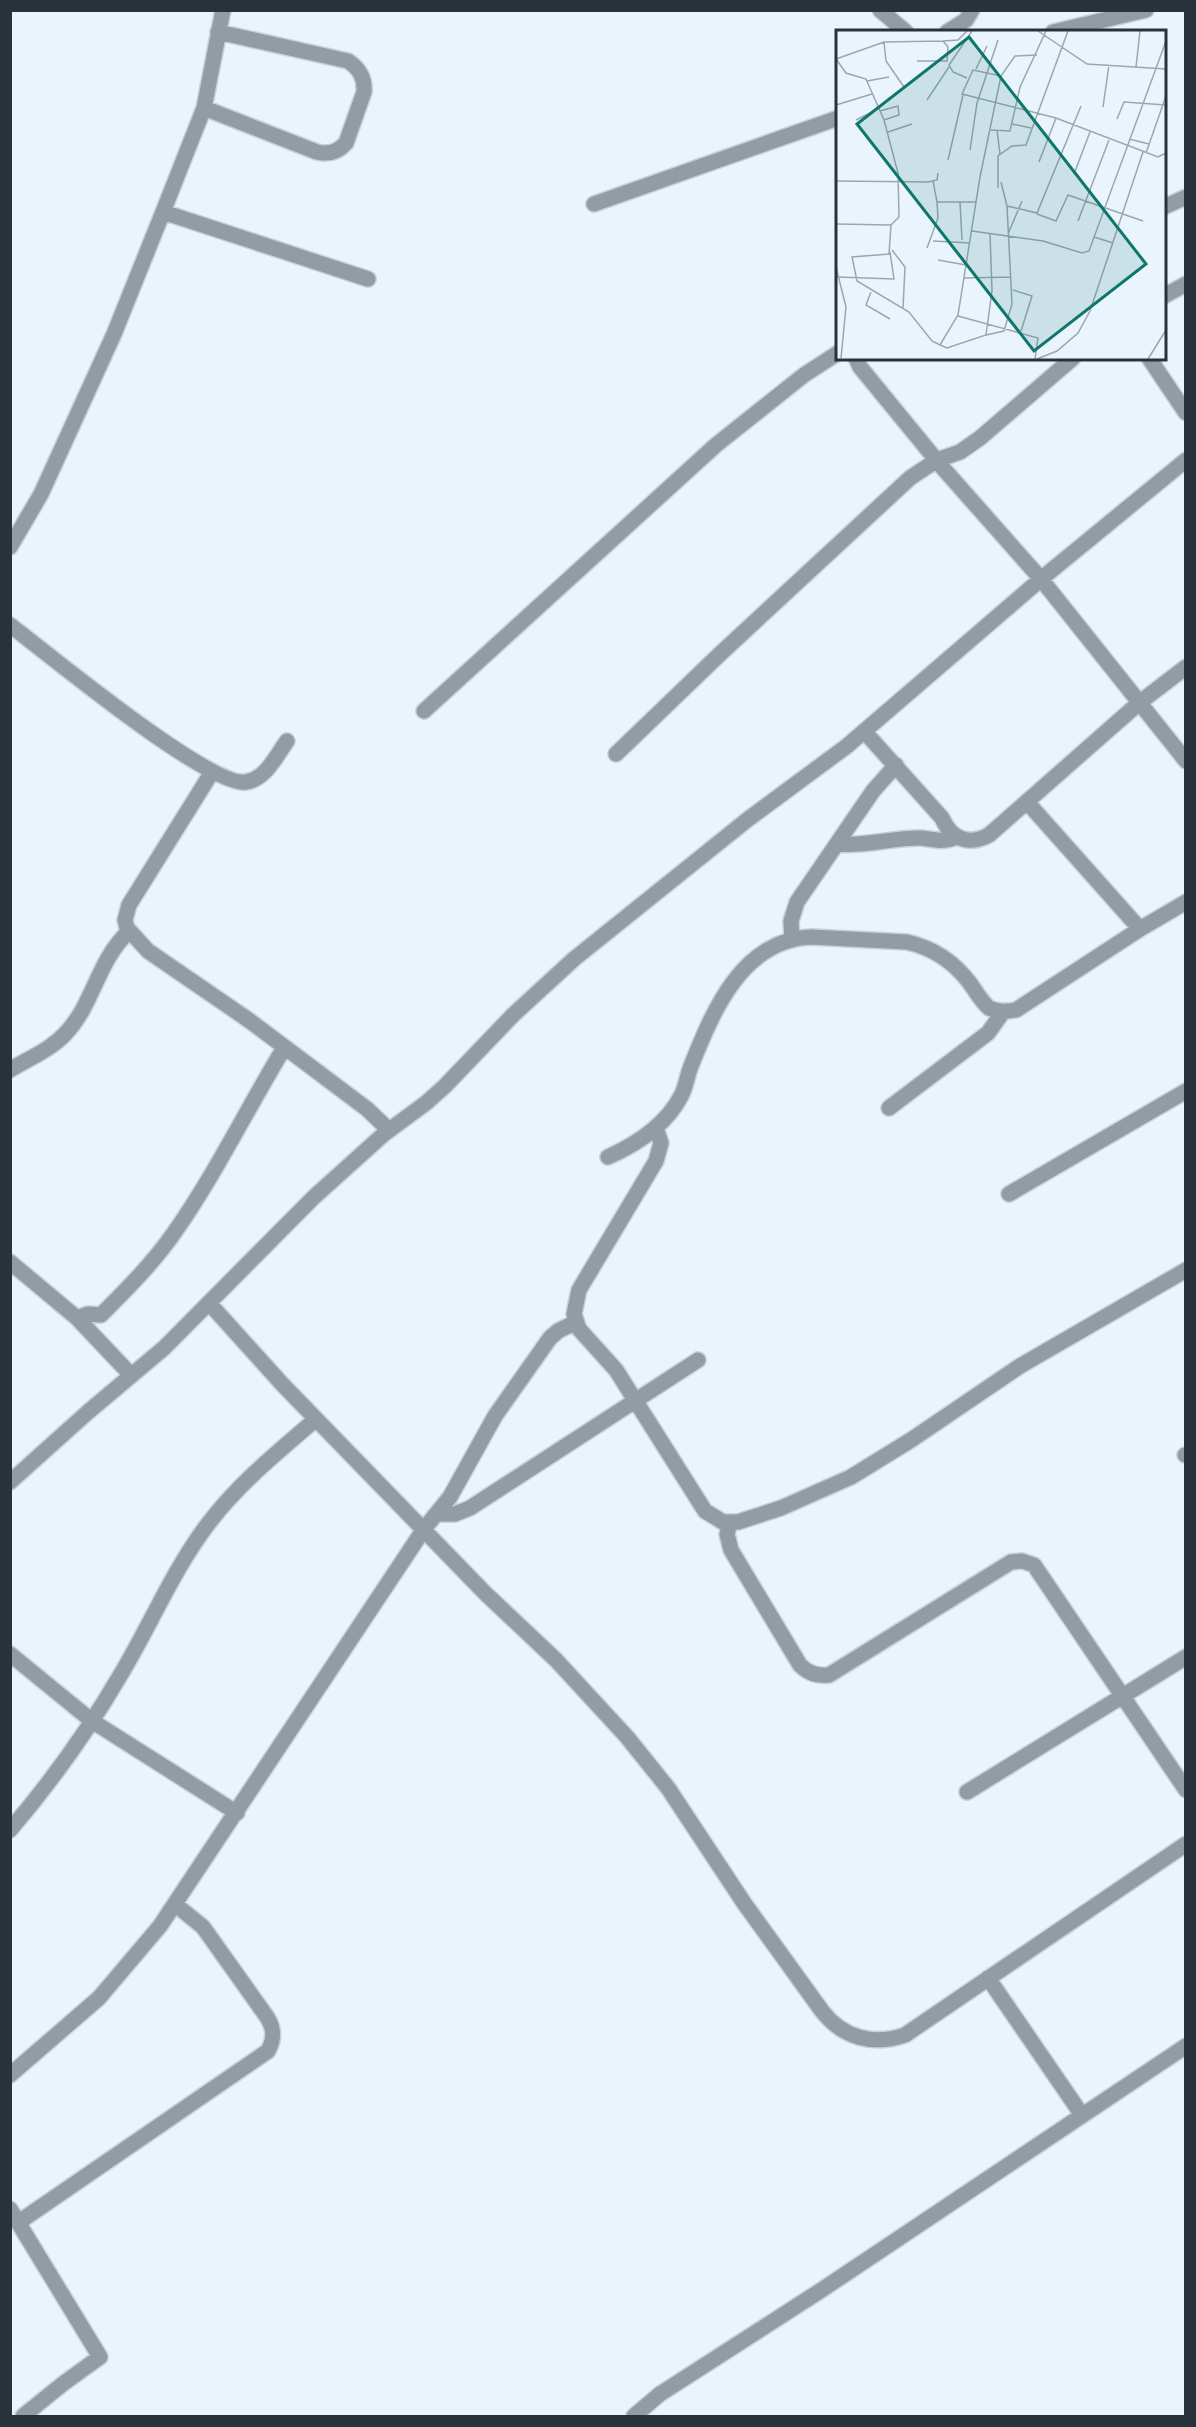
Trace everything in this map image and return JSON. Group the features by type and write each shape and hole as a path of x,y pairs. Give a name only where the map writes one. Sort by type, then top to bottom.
{"street":[{"path":"10,547 41,494 109,345 163,212 204,108 223,10"},
{"path":"880,10 904,30"},
{"path":"950,30 966,20 972,10"},
{"path":"1061,30 1146,10"},
{"path":"204,108 317,152 330,153 336,152 346,143 364,92 365,85 360,72 348,61 218,32"},
{"path":"594,204 836,118"},
{"path":"1166,206 1185,197"},
{"path":"163,212 368,279"},
{"path":"1166,295 1185,284"},
{"path":"424,711 716,445 804,375 836,354"},
{"path":"857,360 860,367 937,460 1041,579 1185,760"},
{"path":"616,754 910,478 937,460 960,452 980,438 1071,360"},
{"path":"1150,360 1185,413"},
{"path":"10,1482 164,1348 306,1205 389,1130 445,1086 513,1015 574,959 747,820 864,731 1041,579 1185,460"},
{"path":"10,625 182,754 209,771 239,783 254,780 267,771 287,741"},
{"path":"837,844 849,846 906,838 926,838 939,841 956,837 972,841 989,836 1139,703 1185,667"},
{"path":"864,731 897,765 956,837"},
{"path":"792,939 791,921 797,902 873,791 897,765"},
{"path":"209,771 129,905 125,920 129,931 148,951 224,1002 367,1109 389,1130"},
{"path":"1027,802 1140,929"},
{"path":"608,1157 625,1149 656,1128 681,1096 712,1020 742,970 773,945 792,939 811,937 907,942 918,945 930,949 952,963 971,984 983,1003 989,1008 1002,1012 1016,1010 1185,902"},
{"path":"10,1070 54,1044 66,1033 83,1009 110,952 129,931"},
{"path":"889,1108 988,1033 1002,1012"},
{"path":"77,1318 88,1314 101,1314 147,1268 176,1231 284,1048"},
{"path":"1009,1194 1185,1091"},
{"path":"656,1128 661,1143 656,1161 579,1290 574,1305 576,1322 583,1336 606,1358 635,1399 705,1511 716,1520 730,1523 781,1508 851,1477 911,1440 1020,1366 1185,1270"},
{"path":"10,1262 77,1318 131,1375"},
{"path":"209,1303 283,1386 485,1593 556,1660 627,1737 668,1788 744,1903 822,2011 836,2026 863,2039 884,2041 894,2039 914,2029 1185,1844"},
{"path":"10,2074 99,1998 144,1947 176,1905 424,1529 438,1514 460,1480 495,1416 550,1338 576,1322"},
{"path":"438,1514 463,1512 698,1360"},
{"path":"10,1830 52,1780 92,1721 121,1674 173,1576 208,1523 242,1484 316,1419"},
{"path":"730,1523 727,1534 731,1550 800,1665 812,1674 829,1676 1011,1562 1022,1561 1034,1565 1185,1790"},
{"path":"10,1654 92,1721 237,1812"},
{"path":"967,1792 1185,1657"},
{"path":"19,2222 268,2050 272,2044 273,2030 267,2017 203,1927 176,1905"},
{"path":"988,1978 1082,2115"},
{"path":"634,2416 660,2394 820,2291 1185,2046"},
{"path":"10,2209 100,2357 23,2416"}]}
